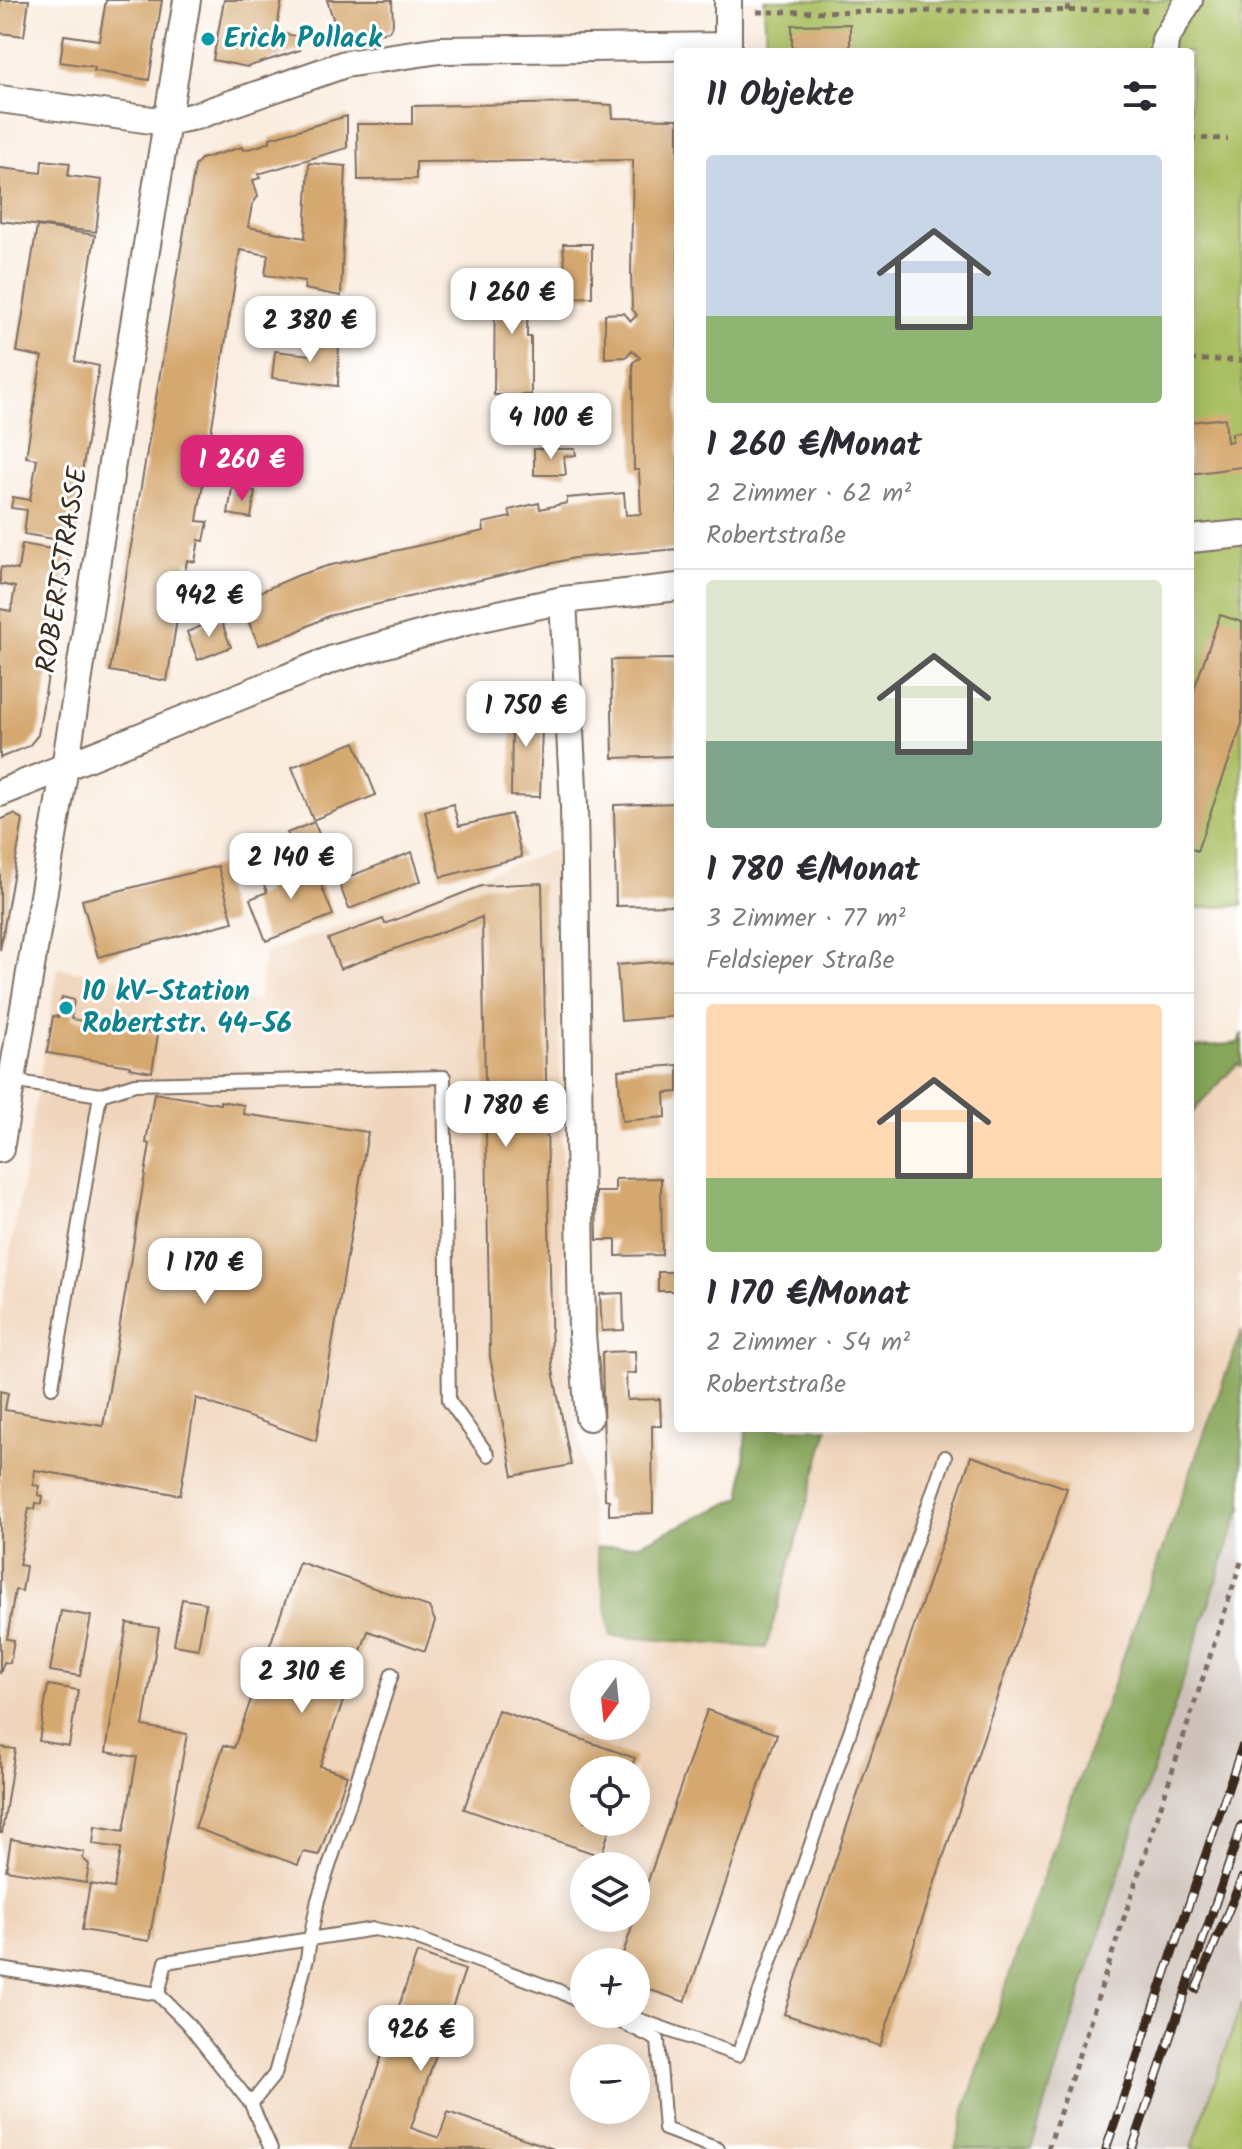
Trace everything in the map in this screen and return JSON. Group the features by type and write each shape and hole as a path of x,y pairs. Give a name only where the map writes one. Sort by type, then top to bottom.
{"street":[{"name":"ROBERTSTRASSE","path":"0,1149 65,767 187,0"},
{"path":"1164,48 1165,40 1185,5"},
{"path":"728,6 728,48"},
{"path":"0,99 166,122 196,116 345,64 440,50 674,49"},
{"path":"1194,539 1242,534"},
{"path":"0,793 333,659 476,619 563,600 674,587"},
{"path":"563,600 574,806 582,1334 589,1417"}],"lane":[{"path":"12,1081 100,1095 135,1084 444,1077 449,1401 488,1455"},
{"path":"52,1387 100,1095"},
{"path":"650,2024 738,2055 945,1457"},
{"path":"251,2104 275,2074 307,1959 318,1900 392,1674"},
{"path":"158,1994 166,1962 374,1929 410,1936 570,1996"},
{"path":"0,1969 158,1994 187,2023 251,2104 271,2149"},
{"path":"634,2028 658,2040 665,2129 718,2149"}],"path":[{"path":"1067,11 1069,0"},
{"path":"728,6 1067,11 1185,5"},
{"path":"1194,138 1228,139"},
{"path":"1194,360 1242,360"},
{"path":"1048,2149 1242,1559"}],"shaded area":[{"path":"556,849 566,1356 611,1636 766,1647 827,1432 1194,1432 1194,1111 1237,1063 1242,1066 1242,1269 1238,1281 1242,1286 1242,1330 1034,1902 967,2103 955,2149 0,2149 0,1316 58,968 258,1002 265,953"},
{"path":"1242,1509 1242,2002 1191,2149 1031,2149 1131,1836"}],"green space":[{"path":"764,0 1242,0 1242,905 1194,909 1194,48 766,48"},
{"path":"1242,1033 1242,1066 1237,1064 1194,1111 1194,1048 1238,1043"},
{"path":"1242,1330 1242,1509 1131,1836 1031,2149 955,2149 967,2103 1034,1902"},
{"path":"746,1432 827,1432 766,1648 611,1636 596,1548 640,1544 742,1497"},
{"path":"1242,2002 1242,2149 1192,2149"}],"building":[{"path":"0,0 29,0 24,36 0,33"},
{"path":"106,0 162,0 149,80 60,62 64,35 99,40"},
{"path":"224,0 282,0 276,32 296,36 300,50 247,67 213,60"},
{"path":"327,0 392,0 393,24 389,31 340,40"},
{"path":"850,24 850,48 792,48 792,25"},
{"path":"577,103 612,105 613,118 674,119 674,549 574,558 328,616 294,633 259,645 239,601 299,575 484,531 483,523 511,517 509,510 539,503 540,509 567,503 567,498 624,493 626,515 641,514 639,470 634,470 633,390 633,362 640,358 632,350 626,357 605,358 605,314 624,313 631,321 637,315 632,309 631,273 633,160 416,162 416,179 358,180 357,124 412,124 412,106"},
{"path":"347,116 347,148 258,174 260,178 253,180 258,196 252,205 248,227 305,238 309,163 346,166 341,296 304,289 305,281 265,275 268,255 240,250 197,521 208,522 204,541 199,540 195,562 187,560 183,584 190,586 187,608 179,607 167,681 110,671 195,166 201,159 242,147 243,150 256,147 270,142 270,138"},
{"path":"42,160 70,163 68,176 102,180 96,232 0,221 0,168 41,173"},
{"path":"37,226 95,235 75,361 99,366 71,542 24,534 27,510 11,508 13,497 30,500 37,459 26,457 42,357 17,352"},
{"path":"563,244 592,244 592,297 567,298"},
{"path":"495,274 528,275 527,337 531,337 531,395 494,395"},
{"path":"311,337 339,339 338,386 272,378 275,351 310,355"},
{"path":"1225,418 1227,442 1232,441 1232,433 1242,432 1242,467 1194,473 1194,422"},
{"path":"534,449 575,449 576,455 564,456 566,475 534,475"},
{"path":"232,488 255,491 251,518 228,514"},
{"path":"22,544 69,552 38,735 29,746 0,758 0,609 11,611 15,587 0,584 0,572 1,567 18,570"},
{"path":"1220,615 1242,622 1242,724 1197,851 1194,850 1194,690"},
{"path":"220,618 231,647 198,660 187,632"},
{"path":"674,659 674,756 613,758 611,660"},
{"path":"534,698 542,725 540,797 511,796 512,720 508,706"},
{"path":"355,742 376,795 313,820 292,767"},
{"path":"674,803 674,905 616,906 614,805"},
{"path":"453,804 459,826 511,814 522,857 441,877 425,811"},
{"path":"14,814 23,820 0,950 0,820"},
{"path":"314,822 327,853 311,860 308,854 301,857 287,833"},
{"path":"412,852 421,881 349,909 338,881"},
{"path":"311,860 333,915 266,941 250,899 267,892 262,880"},
{"path":"218,866 233,922 98,957 82,900"},
{"path":"542,883 552,1365 571,1465 513,1476 490,1357 482,917 340,969 328,939 383,919 385,924 481,886"},
{"path":"674,960 674,1016 621,1021 617,965"},
{"path":"62,997 74,1000 71,1019 158,1034 152,1072 47,1053 53,1016 58,1017"},
{"path":"674,1065 674,1092 665,1093 666,1117 622,1121 618,1070"},
{"path":"154,1093 244,1105 243,1114 368,1132 316,1441 196,1398 180,1495 35,1470 33,1485 39,1486 38,1495 43,1496 42,1504 36,1503 35,1509 29,1508 19,1565 26,1566 22,1591 15,1590 7,1639 14,1640 10,1663 4,1662 0,1674 0,1391 8,1393 5,1410 103,1426 150,1144 146,1143"},
{"path":"661,1178 662,1255 616,1256 616,1240 597,1240 596,1192 615,1192 615,1179"},
{"path":"658,1272 674,1272 674,1291 658,1291"},
{"path":"623,1293 624,1330 602,1331 600,1294"},
{"path":"635,1351 636,1373 626,1373 627,1400 660,1399 661,1426 652,1426 653,1513 609,1515 609,1500 605,1499 602,1352"},
{"path":"971,1456 1067,1488 880,2046 784,2014"},
{"path":"299,1562 429,1607 435,1621 425,1651 368,1631 320,1766 347,1775 319,1855 303,1852 298,1865 195,1828 224,1745 234,1748"},
{"path":"182,1599 206,1603 198,1649 174,1645"},
{"path":"61,1611 91,1616 80,1676 50,1671"},
{"path":"127,1623 159,1628 143,1726 187,1734 149,1941 82,1930 90,1884 114,1888 121,1850 93,1844 95,1826 124,1831 137,1757 106,1752"},
{"path":"48,1685 78,1690 69,1746 39,1741"},
{"path":"498,1710 570,1735 570,1740 584,1740 629,1756 570,1756 570,1836 607,1836 602,1852 589,1852 464,1809"},
{"path":"707,1710 777,1734 685,2002 650,1990 650,1948 625,1948 630,1932 650,1932 650,1875"},
{"path":"0,1747 15,1749 2,1833 0,1833"},
{"path":"11,1839 84,1852 83,1859 89,1864 86,1883 6,1870"},
{"path":"417,1953 465,1970 411,2128 439,2138 448,2112 554,2149 350,2149"}],"railway":[{"path":"1106,2149 1242,1747"},
{"path":"1132,2149 1242,1825"},
{"path":"1196,1989 1242,1878"}],"place":[{"name":"Erich Pollack","path":"208,39"},
{"name":"10 kV-Station Robertstr. 44-56","path":"66,1008"}]}
